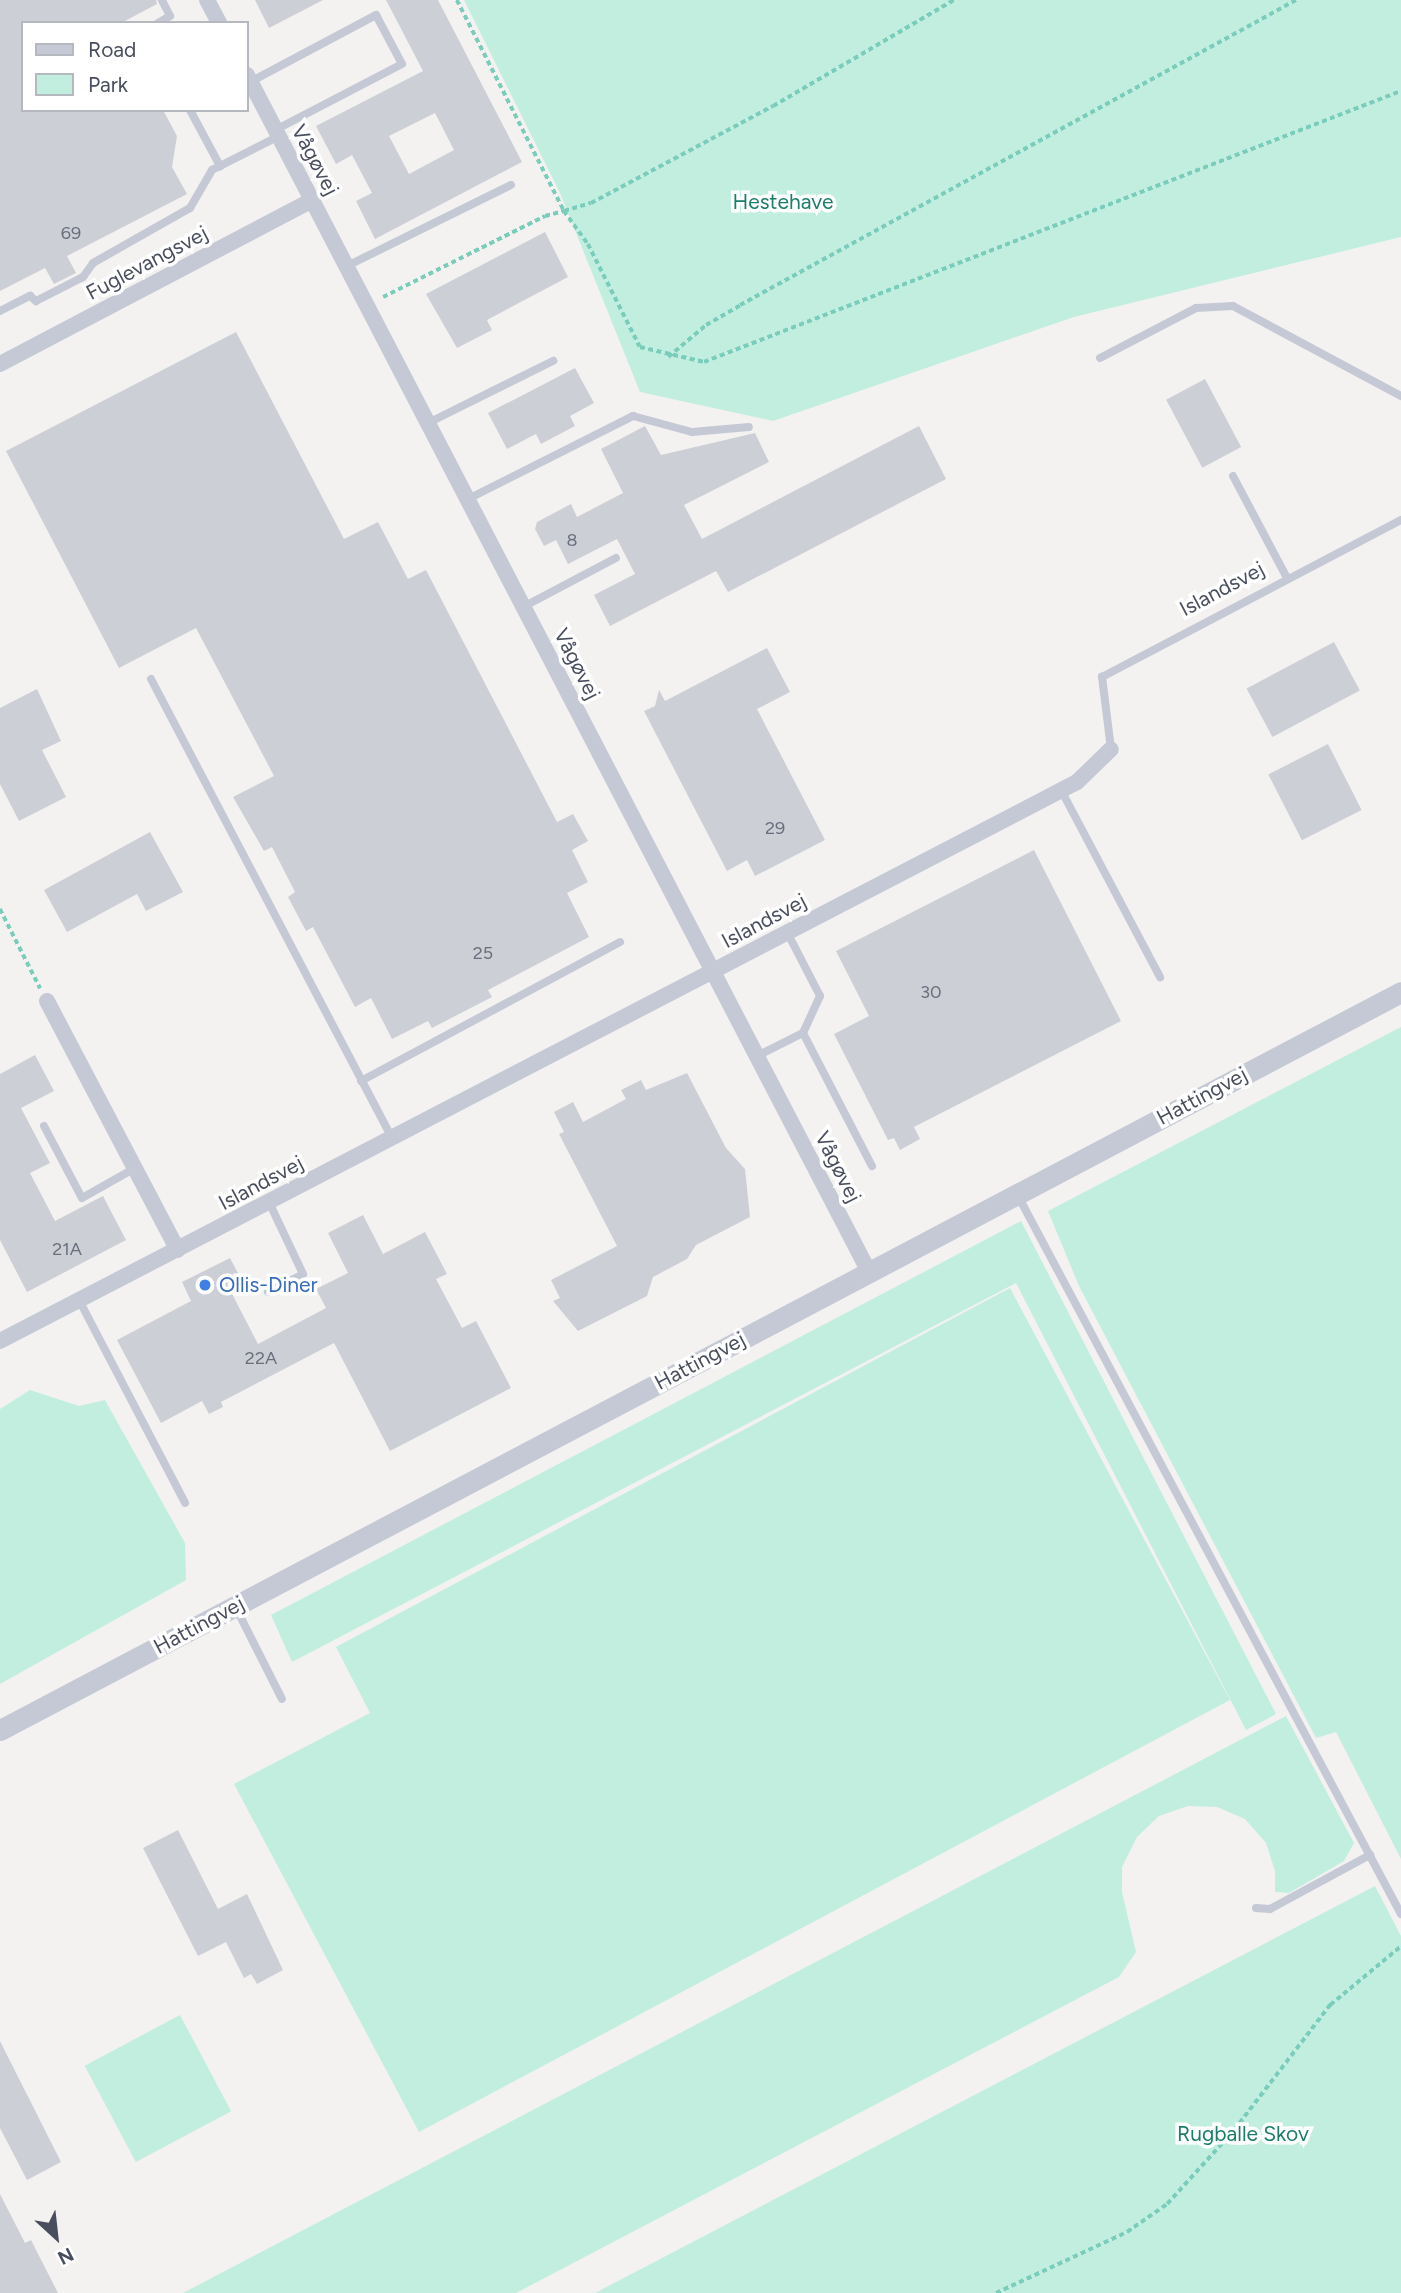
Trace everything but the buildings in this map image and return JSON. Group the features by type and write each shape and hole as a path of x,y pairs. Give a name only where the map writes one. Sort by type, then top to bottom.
{"street":[{"path":"207,0 218,21"},
{"name":"Vågøvej","path":"248,79 869,1272"},
{"name":"Fuglevangsvej","path":"0,364 313,200"},
{"name":"Islandsvej","path":"0,1341 1077,782 1111,749"},
{"name":"Hattingvej","path":"0,1730 1401,992"},
{"path":"47,1001 178,1250"}],"lane":[{"path":"161,21 170,16 162,0"},
{"path":"0,311 30,296 36,301 83,277 93,263 190,208 212,170 402,64 376,15 248,79"},
{"path":"191,112 220,166"},
{"path":"346,266 511,186"},
{"path":"1100,358 1196,308 1233,306 1401,396"},
{"path":"428,423 553,361"},
{"path":"468,499 633,416 692,432 749,427"},
{"name":"Islandsvej","path":"1233,476 1287,578"},
{"name":"Islandsvej","path":"1111,749 1101,677 1401,520"},
{"path":"523,607 616,558"},
{"path":"151,679 392,1138"},
{"path":"1061,790 1160,977"},
{"path":"757,1056 803,1033 820,996 787,932"},
{"path":"361,1081 620,942"},
{"path":"803,1033 872,1167"},
{"path":"44,1126 82,1198 135,1168"},
{"path":"1017,1194 1401,1914"},
{"path":"268,1292 303,1274 269,1202"},
{"path":"79,1300 185,1503"},
{"path":"235,1606 282,1699"},
{"path":"1256,1908 1270,1909 1370,1855"}],"path":[{"path":"457,0 564,211 588,244 640,347 668,357 704,362 1401,91"},
{"path":"366,306 545,216 591,203 773,106 954,0"},
{"path":"668,357 706,324 1296,0"},
{"path":"0,909 47,1001"},
{"path":"996,2293 1127,2232 1167,2204 1234,2130 1330,2005 1401,1946"}],"green space":[{"name":"Hestehave","path":"464,0 1401,0 1401,237 1074,317 773,421 640,392 560,193"},
{"path":"1401,1027 1401,1859 1336,1732 1316,1738 1079,1286 1048,1211"},
{"path":"1021,1221 1276,1714 1246,1730 1016,1283 292,1662 271,1615"},
{"path":"1010,1288 1230,1700 419,2132 234,1784 370,1713 336,1647"},
{"path":"30,1390 79,1406 105,1400 185,1543 186,1580 0,1684 0,1409"},
{"path":"1286,1716 1354,1843 1344,1861 1289,1893 1275,1892 1275,1871 1266,1843 1245,1819 1217,1807 1188,1806 1159,1816 1137,1837 1122,1867 1122,1892 1136,1952 1119,1977 516,2293 183,2293"},
{"name":"Rugballe Skov","path":"1375,1886 1401,1936 1401,2293 595,2293"},
{"path":"180,2015 231,2111 136,2162 85,2066"}],"place":[{"name":"Ollis-Diner","path":"205,1285"}]}
